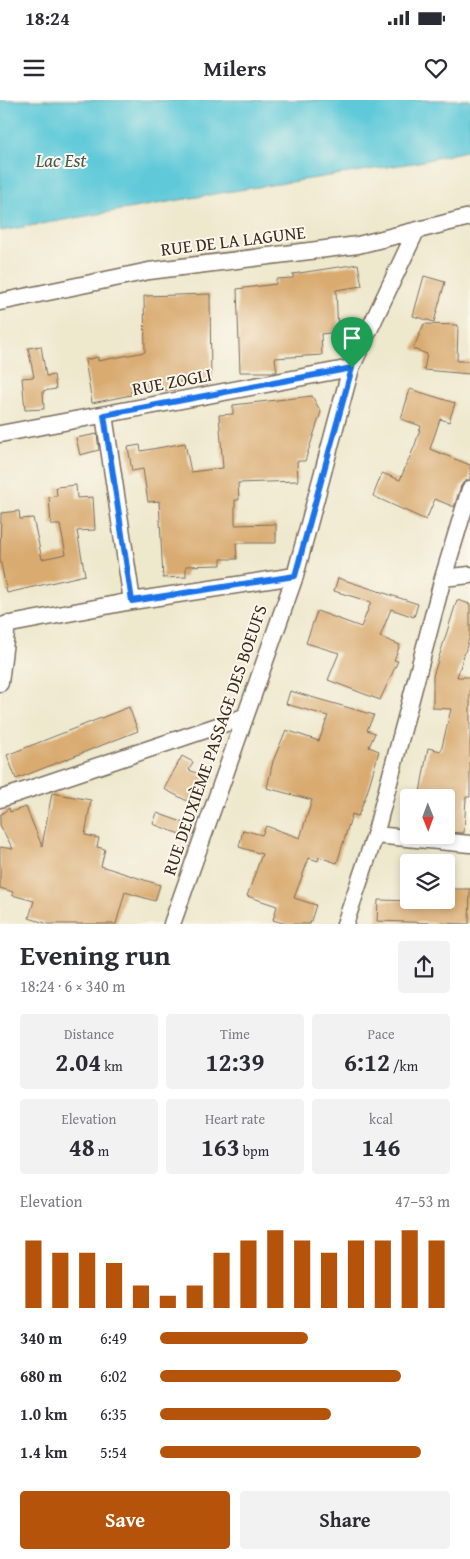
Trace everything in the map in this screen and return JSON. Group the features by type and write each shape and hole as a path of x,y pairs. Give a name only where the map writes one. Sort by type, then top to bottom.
{"street":[{"name":"RUE DE LA LAGUNE","path":"0,302 149,271 358,245 470,217"},
{"name":"RUE DEUXIÈME PASSAGE DES BOEUFS","path":"172,924 295,576 352,368 416,231"},
{"name":"RUE ZOGLI","path":"0,434 352,368"},
{"path":"104,415 132,601"},
{"path":"345,924 375,835 443,578 470,489"},
{"path":"443,578 470,575"},
{"path":"0,683 4,625 132,601 295,576"},
{"path":"0,799 244,717"},
{"path":"375,835 470,844"}],"water":[{"name":"Lac Est","path":"0,100 470,100 470,150 419,162 226,192 0,231"}],"building":[{"path":"358,264 362,286 336,290 338,332 321,334 322,355 275,358 277,372 240,372 237,289 276,284 276,279 293,278 293,274"},
{"path":"424,276 445,282 434,322 413,316"},
{"path":"210,294 211,381 174,382 175,390 131,391 131,395 92,403 85,360 98,357 98,361 145,352 144,296"},
{"path":"424,324 458,325 457,361 470,361 470,374 424,370 427,354 413,349"},
{"path":"41,346 46,376 54,375 56,389 43,391 44,409 25,410 22,378 34,377 28,348"},
{"path":"410,389 455,403 449,422 440,419 430,449 470,465 470,478 461,486 454,507 435,499 426,520 373,496 382,473 400,480 415,445 421,426 401,419"},
{"path":"312,396 321,412 305,461 297,461 298,481 238,483 239,500 235,500 235,525 276,524 276,543 236,543 237,559 221,559 221,565 186,566 186,577 163,578 159,501 148,502 143,469 132,471 128,447 140,445 141,451 185,443 191,472 223,468 219,415 233,414 233,405"},
{"path":"97,434 99,450 80,455 76,438"},
{"path":"76,485 77,498 93,497 95,530 77,531 85,575 7,593 0,559 1,513 19,511 20,519 33,518 42,559 66,554 60,525 51,525 49,497 57,496 56,487"},
{"path":"338,578 418,604 414,617 391,609 380,637 400,645 394,660 398,661 380,700 328,680 339,653 306,643 317,611 361,627 371,602 334,591"},
{"path":"457,600 470,604 470,636 457,677 470,677 470,797 466,797 464,833 455,832 455,789 421,789 428,748 441,751 451,709 433,708 433,676"},
{"path":"290,691 374,715 367,730 375,733 369,747 379,751 367,793 358,816 352,814 337,863 319,857 318,861 309,858 294,898 316,905 310,924 286,924 273,920 277,906 247,896 262,854 239,847 243,830 262,835 266,826 300,838 312,800 267,788 273,761 286,730 319,741 328,716 286,704"},
{"path":"129,707 138,731 16,779 7,755"},
{"path":"182,756 193,762 189,770 208,778 195,805 164,789"},
{"path":"52,793 91,800 85,835 99,838 97,847 105,849 101,866 160,885 155,901 125,892 116,924 48,924 29,918 34,901 12,895 13,892 0,888 0,847 13,849 0,825 0,815 9,808 10,812 26,807 42,846"},
{"path":"157,813 190,825 185,836 153,824"},
{"path":"455,889 470,889 469,924 377,921 378,900 400,901 400,909 455,909"}],"route":[{"path":"352,368 295,576 132,601 104,415 352,368"}]}
